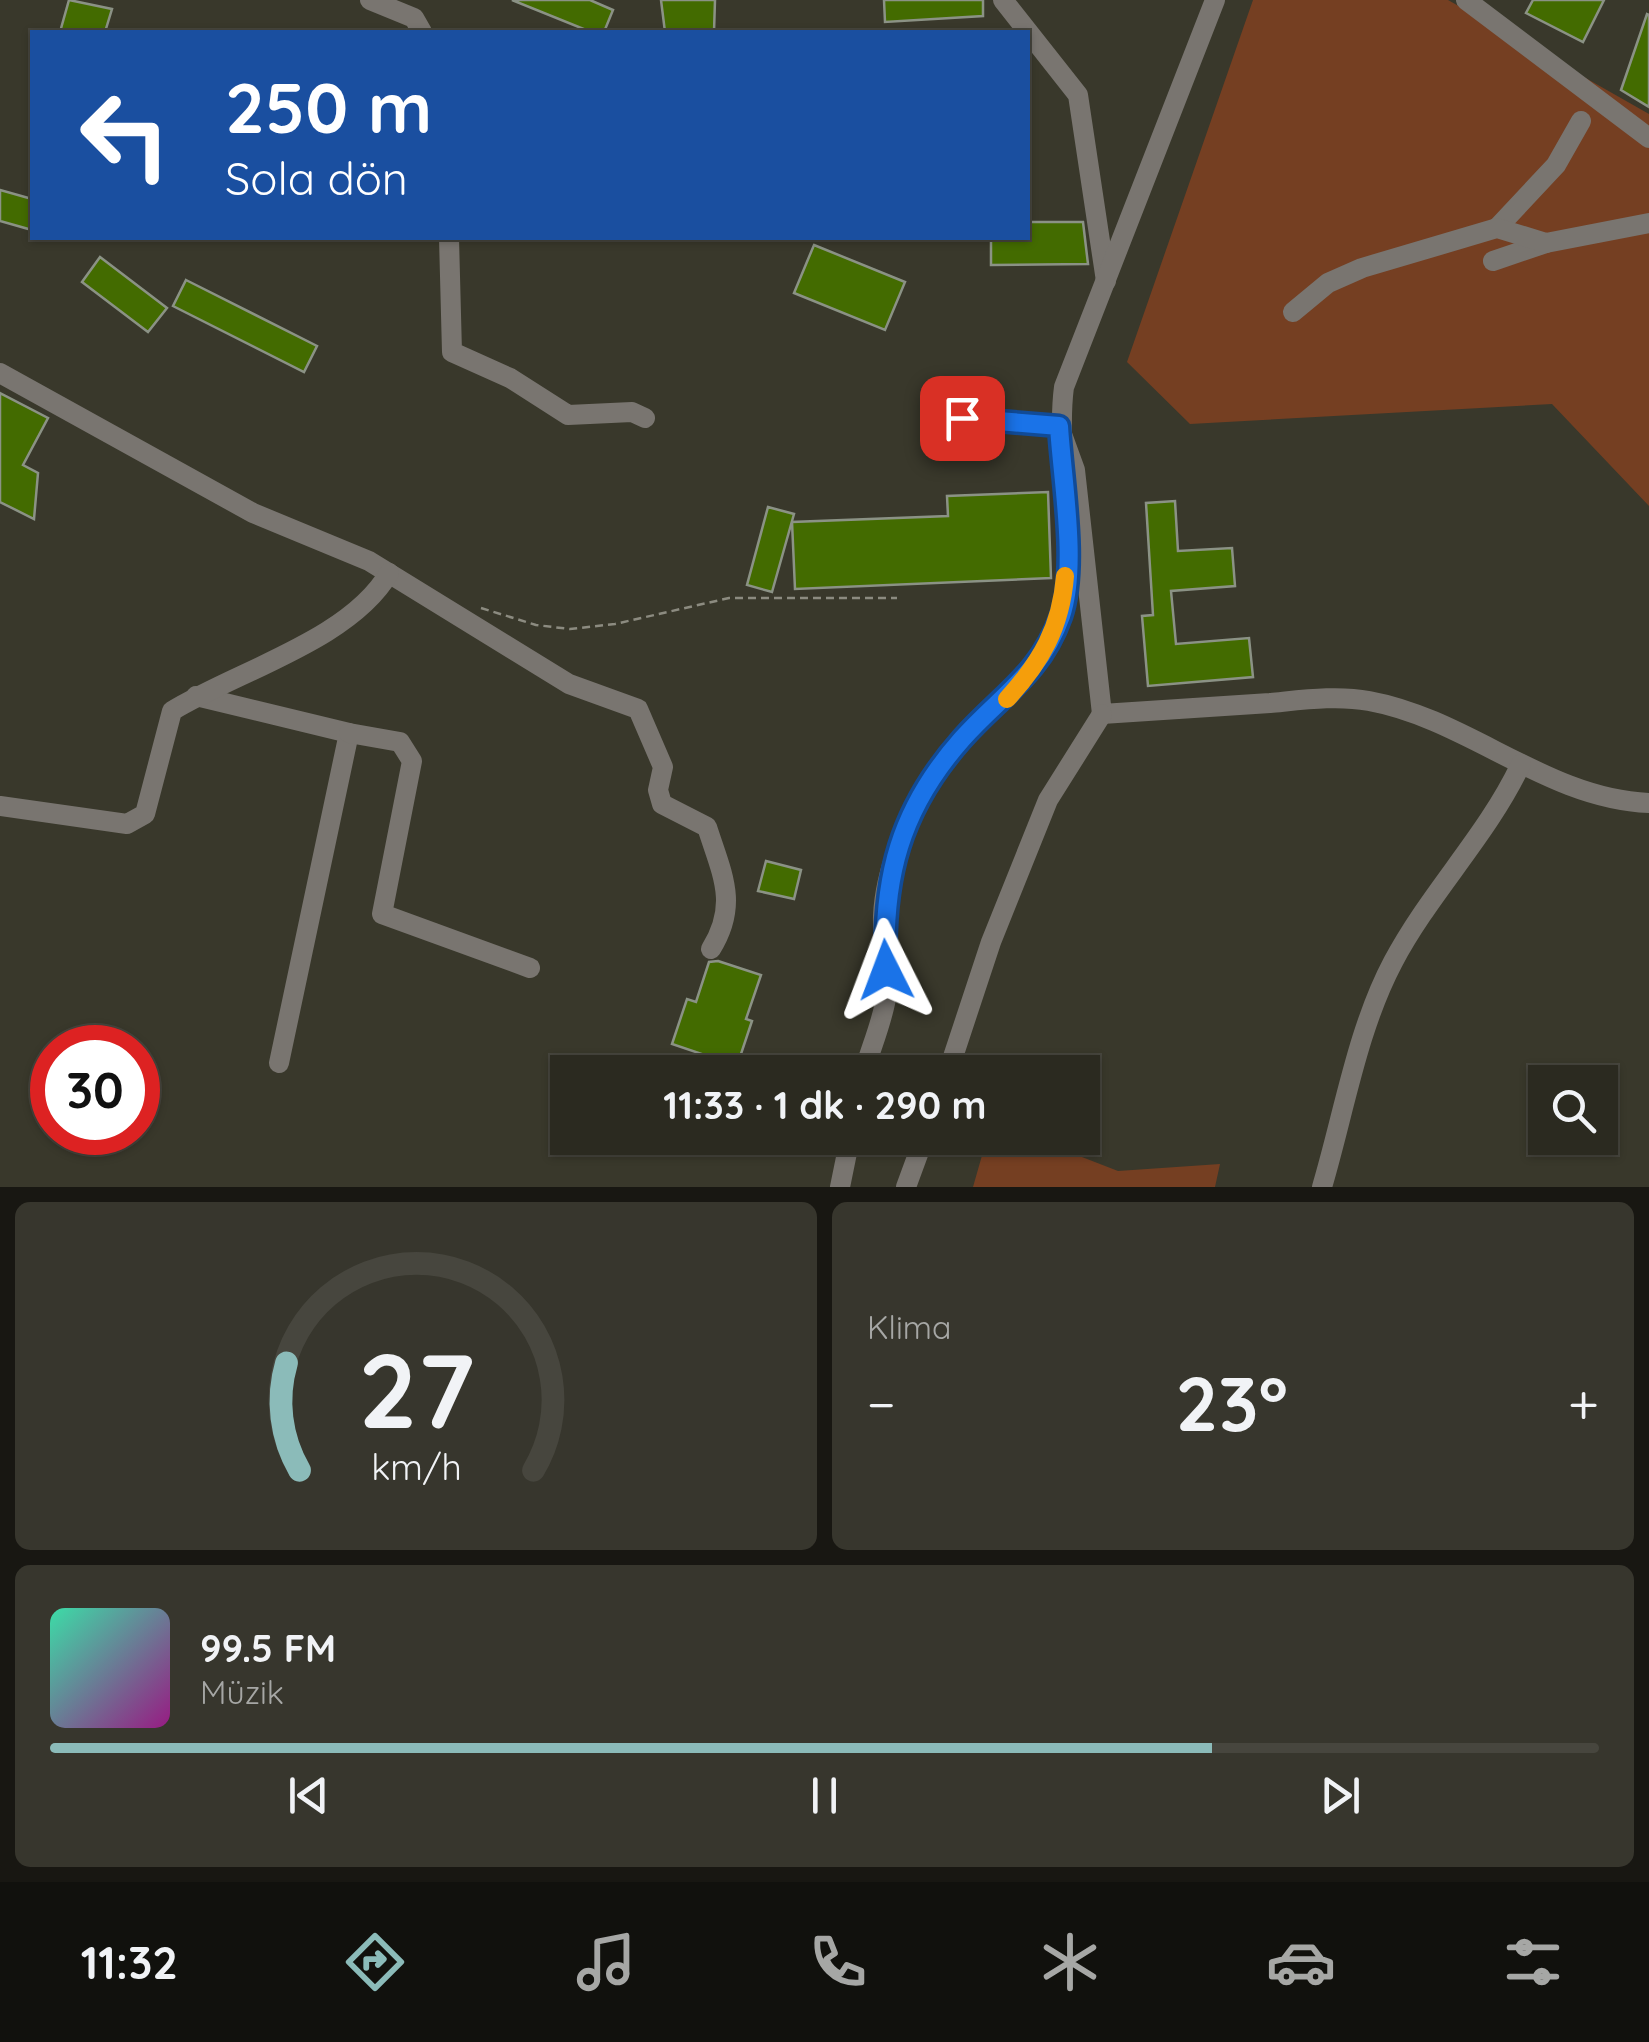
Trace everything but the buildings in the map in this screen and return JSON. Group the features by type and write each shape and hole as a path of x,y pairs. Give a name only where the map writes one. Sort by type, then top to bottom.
{"street":[{"path":"370,0 418,17"},
{"path":"1002,0 1026,30"},
{"path":"869,1055 887,993 883,917 887,883 902,839 930,780 964,737 1009,698 1041,659 1062,612 1066,558 1059,426 1064,387 1215,0"},
{"path":"1466,0 1649,138"},
{"path":"1030,35 1078,95 1106,283"},
{"path":"1294,312 1328,283 1362,268 1497,228 1556,165 1581,121"},
{"path":"1494,261 1546,243 1649,223"},
{"path":"1497,228 1546,243"},
{"path":"449,240 452,352 510,378 568,415 632,412 645,418"},
{"path":"0,373 253,513 389,574 569,684 638,709 662,767 658,790 662,804 707,827 726,885 728,912 711,950"},
{"path":"930,415 1059,426"},
{"path":"953,1055 990,942 1048,800 1102,714 1074,470 1059,426"},
{"path":"0,806 128,824 145,814 172,711 367,604 389,574"},
{"path":"196,696 400,742 412,761 382,914 530,968"},
{"path":"1102,714 1329,698 1368,701 1429,721 1521,764 1610,798 1649,803"},
{"path":"279,1063 349,733"},
{"path":"1322,1187 1371,1013 1392,963 1419,918 1488,827 1521,764"},
{"path":"840,1187 847,1155"},
{"path":"906,1187 918,1155"}],"path":[{"path":"470,605 536,625 570,629 615,624 728,598 897,598"}],"shaded area":[{"path":"1253,0 1448,0 1649,114 1649,506 1552,404 1190,424 1127,362"},
{"path":"982,1155 1077,1155 1118,1171 1220,1164 1215,1187 973,1187"}],"slow traffic":[{"path":"1007,699 1041,659 1062,612 1065,576"}],"route":[{"path":"886,970 883,917 887,883 902,839 930,780 964,737 1009,698 1041,659 1062,612 1066,558 1059,426 962,418"}]}
